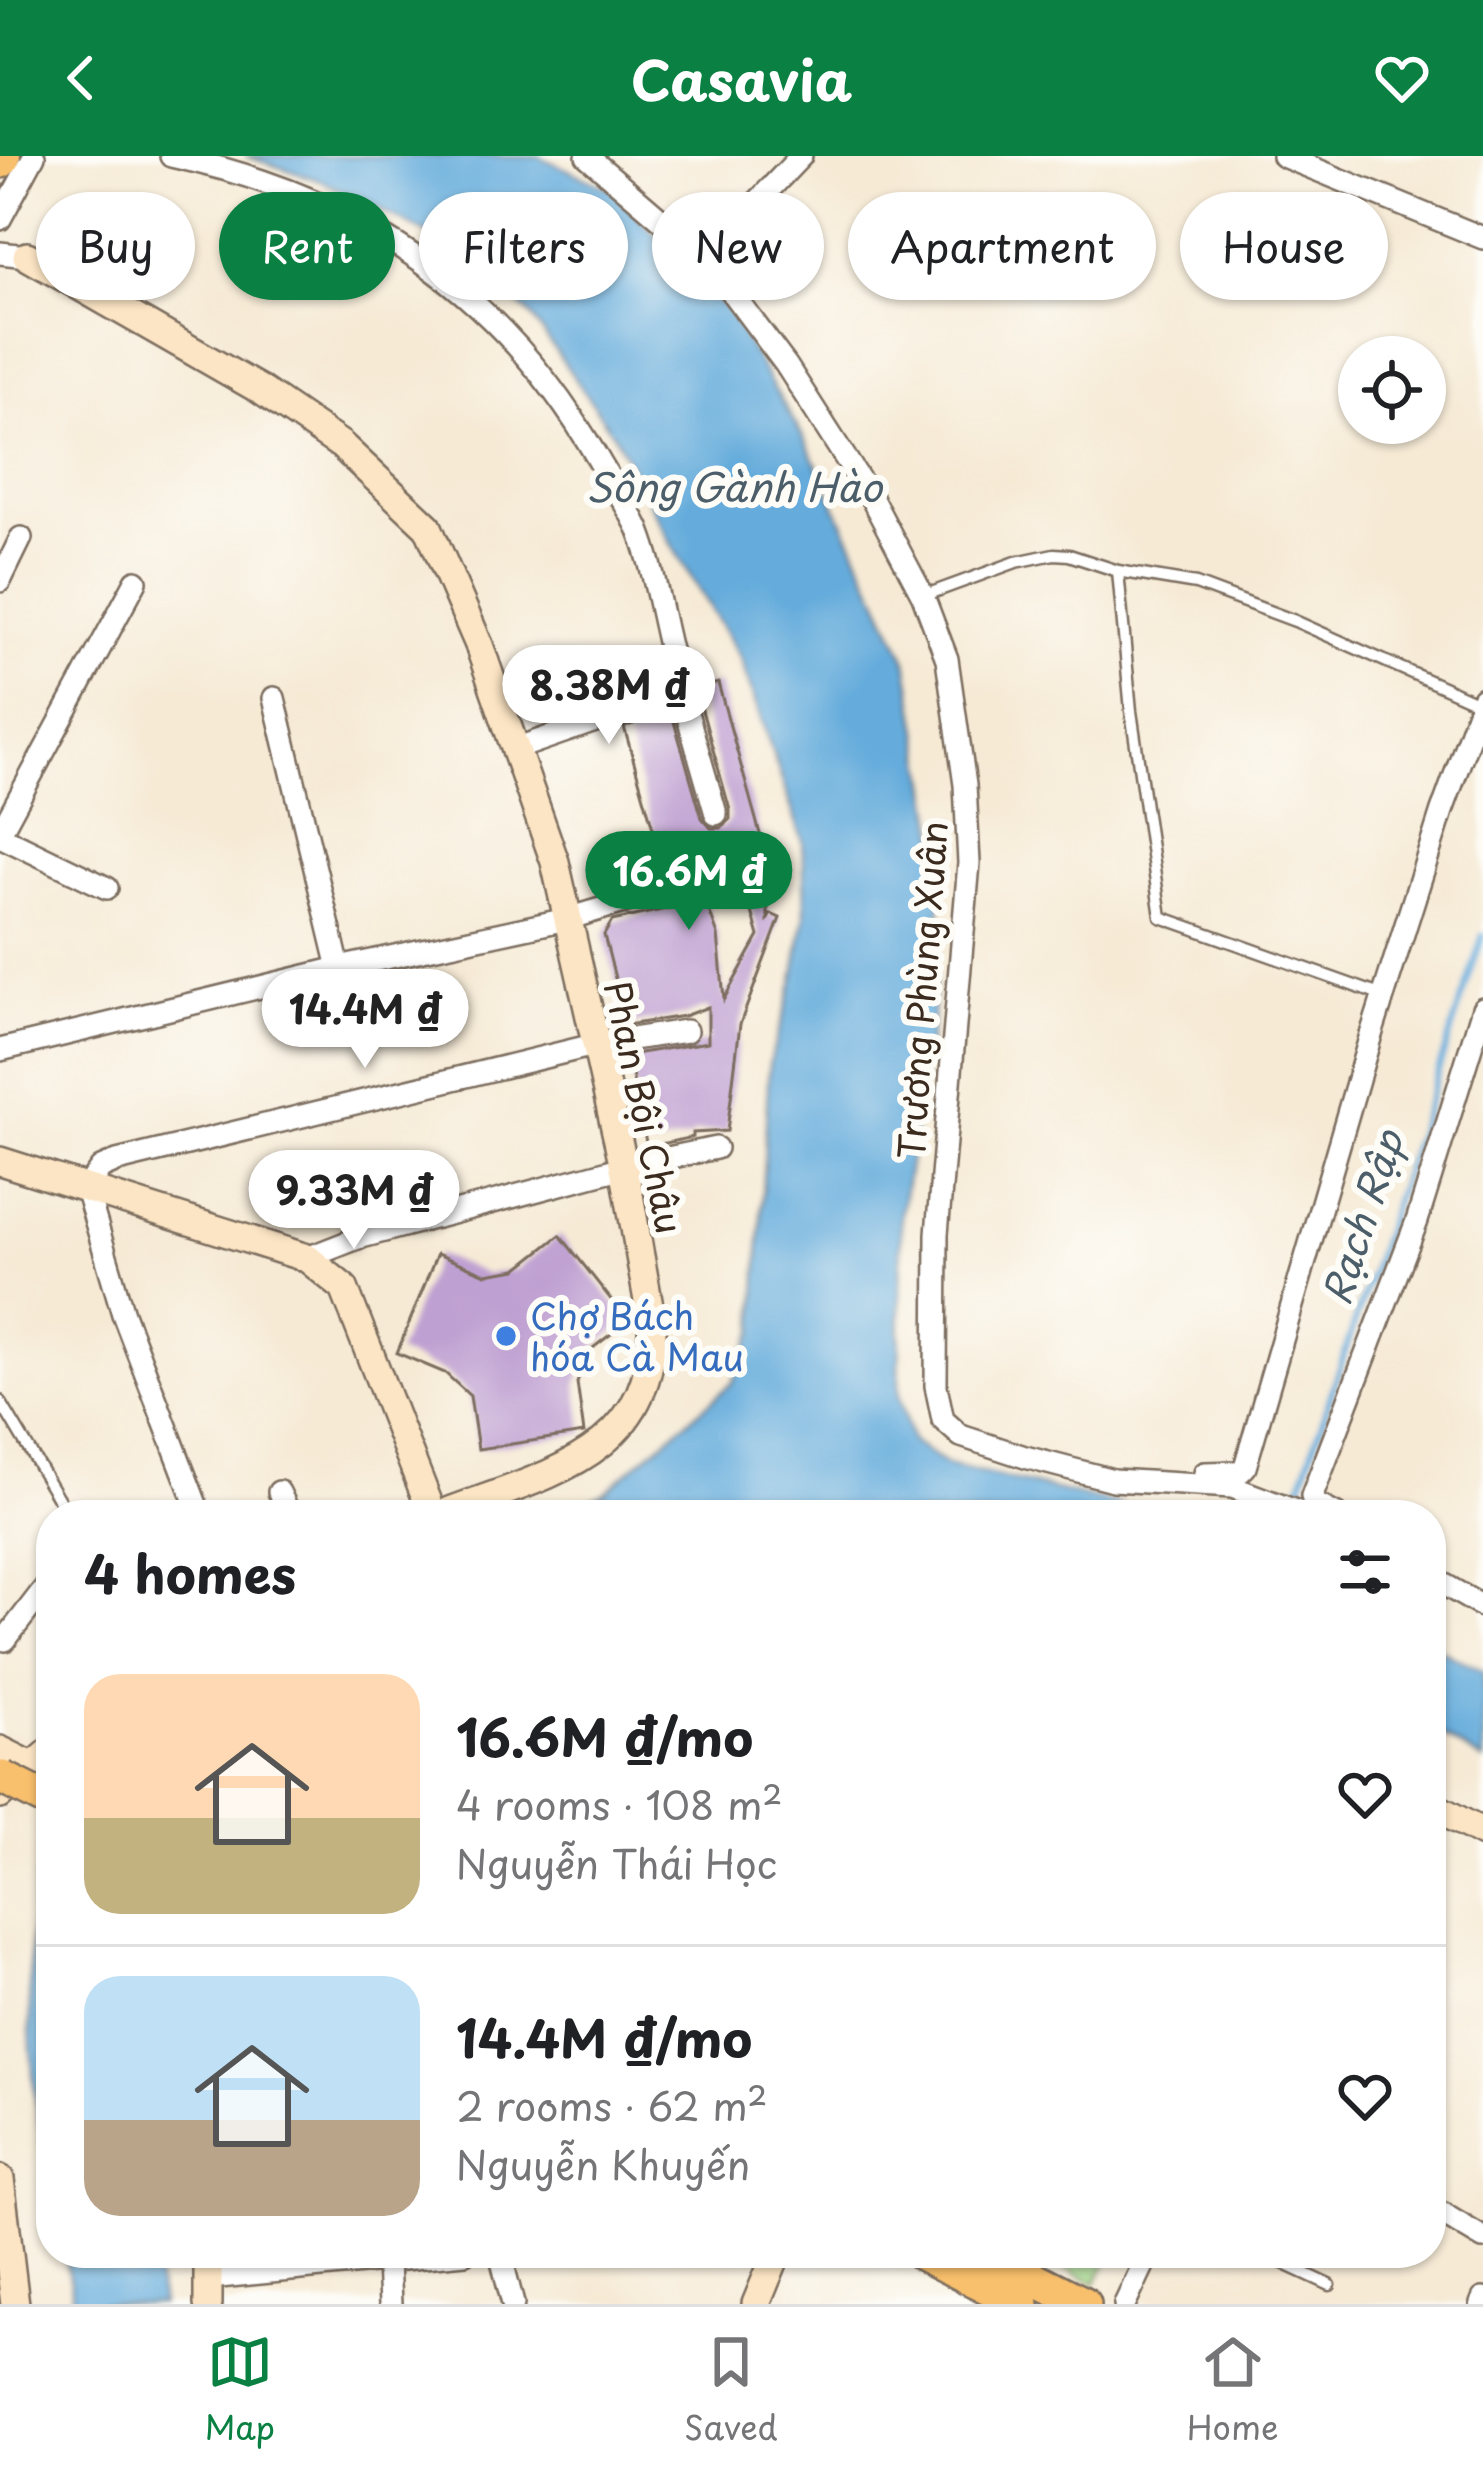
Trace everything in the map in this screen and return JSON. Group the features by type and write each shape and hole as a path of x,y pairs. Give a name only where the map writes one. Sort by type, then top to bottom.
{"main road":[{"path":"951,2268 1022,2304"},
{"path":"1013,2268 1084,2304"}],"street":[{"path":"0,219 34,156"},
{"path":"171,156 212,165 335,208 433,266 501,325 538,368 587,439 638,530 716,814"},
{"name":"Trương Phùng Xuân","path":"587,156 652,212"},
{"path":"767,192 801,156"},
{"path":"1283,156 1483,238"},
{"name":"Phan Bội Châu","path":"13,254 275,400 341,445 428,527 518,748 555,862 598,1044 652,1323 653,1358 643,1390 614,1436 582,1460 476,1500"},
{"name":"Trương Phùng Xuân","path":"738,300 855,470 922,596 947,659 956,700 969,863 937,1234 938,1403 944,1420 962,1436 1113,1480 1246,1491 1268,1500"},
{"path":"0,581 21,538"},
{"path":"106,888 0,834 136,580"},
{"path":"518,748 682,692"},
{"path":"274,698 339,968"},
{"path":"1146,1482 1174,1473 1240,1472 1245,1468 1384,997 1482,701"},
{"path":"0,1050 567,919 728,871"},
{"path":"1313,1500 1401,1266 1483,1008"},
{"path":"86,1188 101,1168 116,1161 598,1044 686,1031"},
{"path":"308,1258 358,1238 624,1167 716,1148"},
{"path":"0,1160 308,1258 344,1288 430,1500"},
{"path":"86,1188 123,1314 194,1500"},
{"path":"279,1492 283,1500"},
{"path":"1446,1586 1483,1607"},
{"path":"5,1640 36,1600"},
{"path":"1446,1812 1483,1833"},
{"path":"0,2180 15,2304"},
{"path":"1446,2216 1483,2238"},
{"path":"208,2278 328,2268"},
{"path":"388,2268 390,2304"},
{"path":"504,2268 513,2304"},
{"path":"756,2304 771,2268"},
{"path":"1125,2304 1142,2268"}],"lane":[{"path":"922,596 1054,554 1196,584 1482,701"},
{"path":"1118,571 1161,917 1384,997"},
{"path":"0,1401 59,1500"},
{"path":"1293,2268 1330,2285"}],"green space":[{"path":"1064,2268 1104,2268 1096,2283"}],"water":[{"name":"Sông Gành Hào","path":"245,156 538,156 615,192 419,192 419,230 395,218 395,192 344,192"},
{"name":"Sông Gành Hào","path":"628,206 652,231 652,300 717,300 806,442 907,661 943,869 933,1018 901,1214 899,1397 912,1442 947,1465 1099,1500 588,1500 602,1494 732,1383 755,1330 769,1064 794,980 805,915 803,842 740,658 671,544 617,439 529,313 512,300 628,300"},
{"path":"1446,1652 1483,1671 1483,1761 1446,1738"},
{"path":"36,1880 36,2101 29,1994"},
{"path":"67,2268 155,2268 161,2304 74,2304"}],"building":[{"path":"718,683 767,859 768,919 771,914 780,918 740,1024 727,1131 693,1133 693,1137 647,1147 628,1055 708,1042 708,1007 627,1025 604,935 612,921 675,907 674,903 703,894 718,935 724,999 759,936 737,859 724,857 666,874 624,727 671,711 702,818 711,828 721,828 730,819 730,810 696,689"},
{"name":"Chợ Bách hóa Cà Mau","path":"560,1235 628,1321 589,1351 577,1383 584,1433 478,1449 470,1396 445,1373 397,1353 437,1254 486,1274 517,1269"}],"waterway":[{"name":"Rạch Rập","path":"1296,1500 1483,935"}],"place":[{"name":"Chợ Bách hóa Cà Mau","path":"506,1336"}]}
